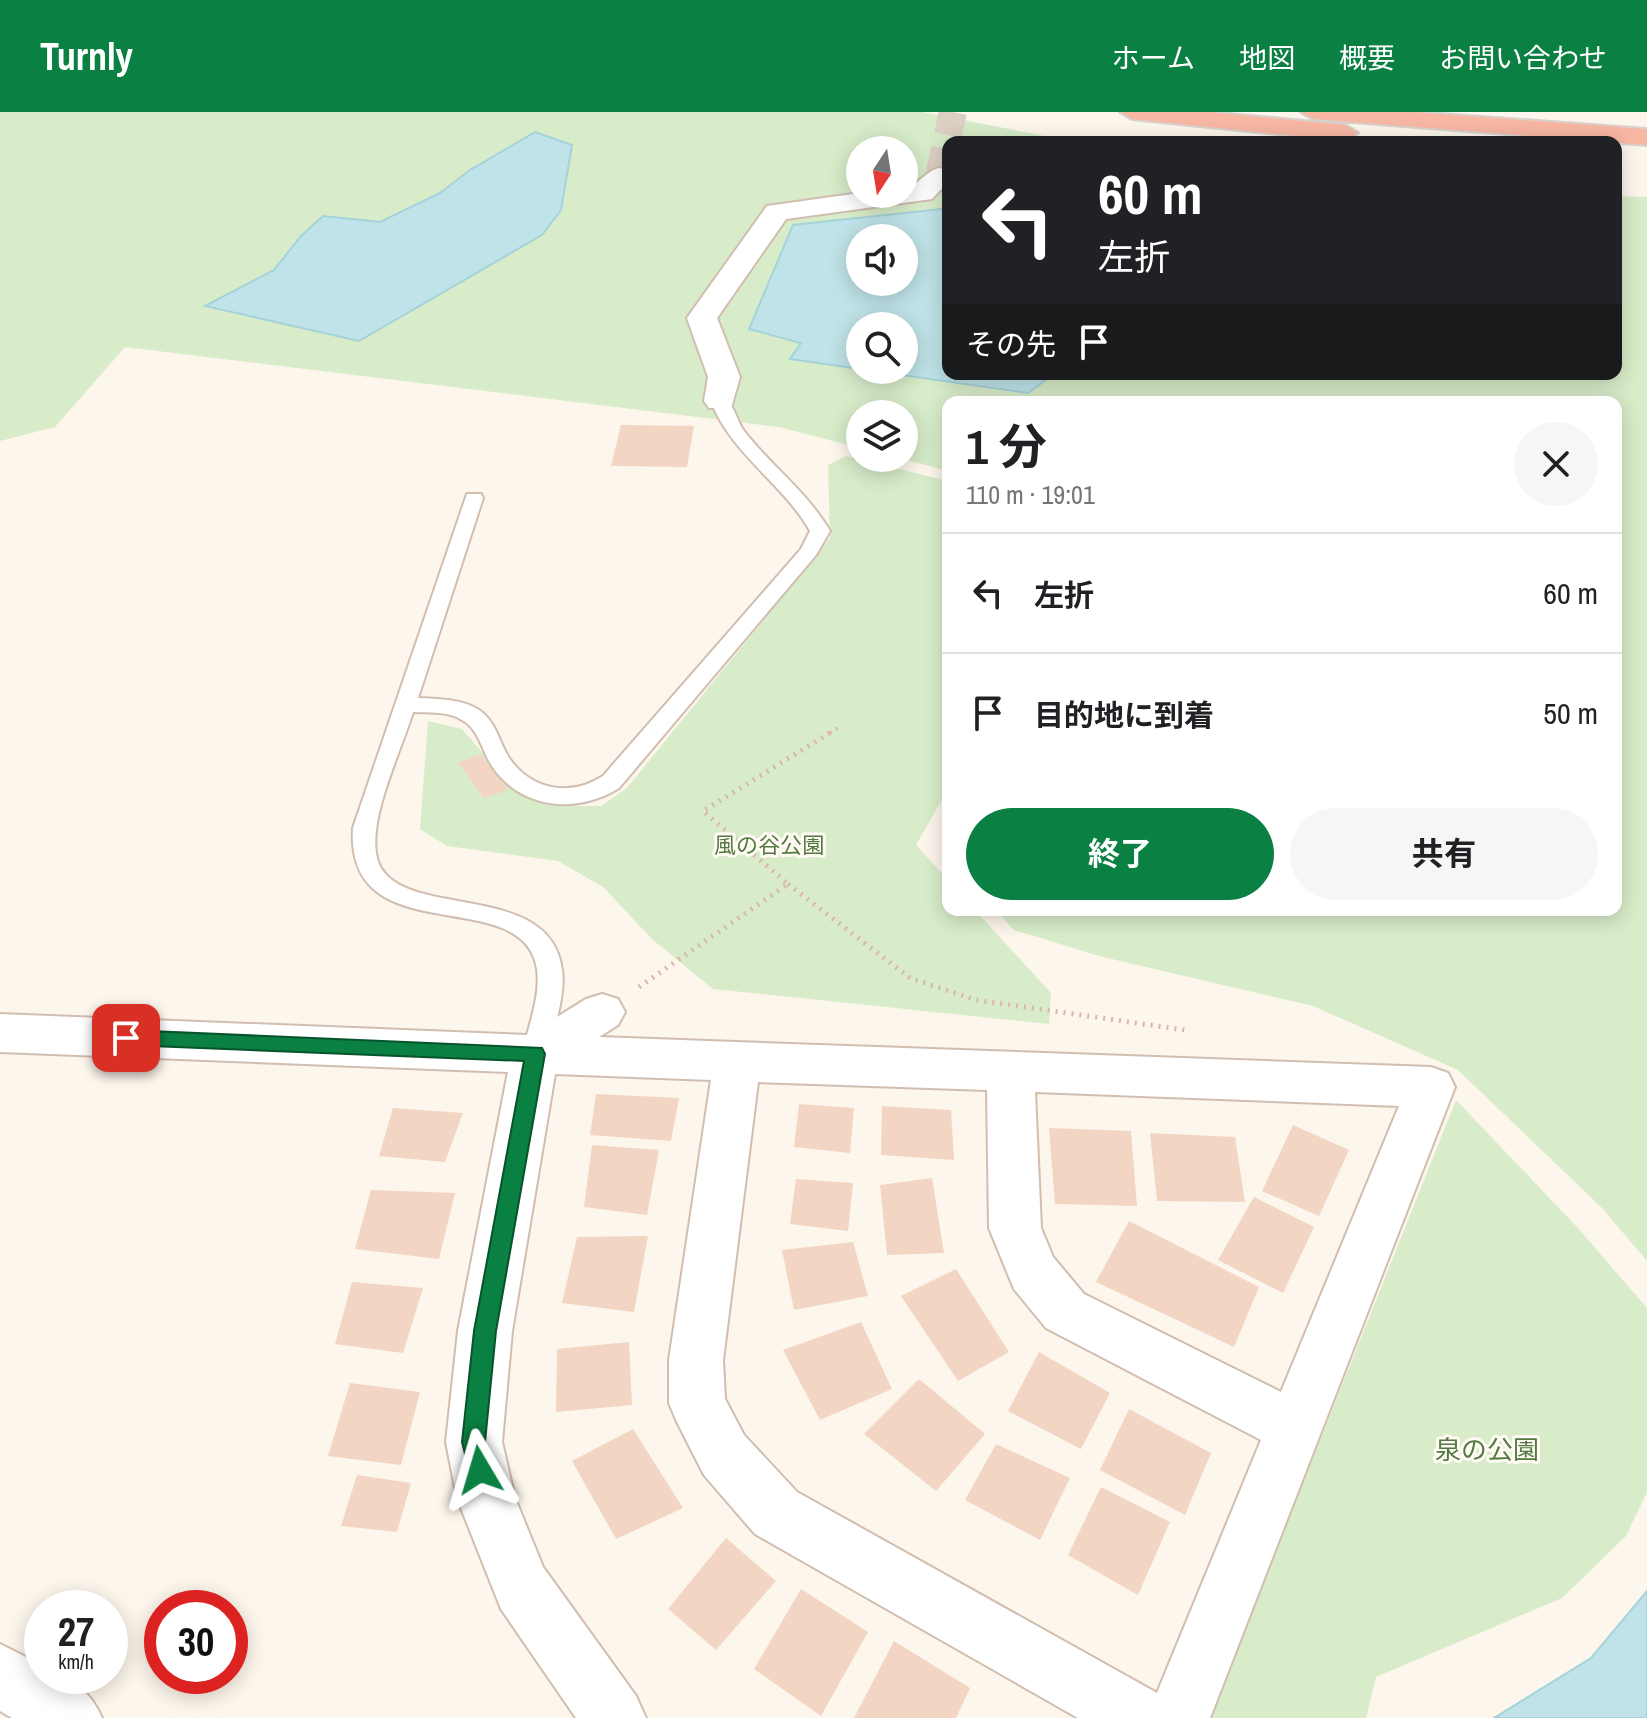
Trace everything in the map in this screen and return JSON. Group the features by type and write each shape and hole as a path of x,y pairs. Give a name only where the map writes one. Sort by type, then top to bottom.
{"highway":[{"path":"1132,112 1394,136"},
{"path":"1313,112 1647,137"},
{"path":"1622,153 1647,155"}],"street":[{"path":"720,401 724,377 702,318 777,212 923,193 939,176"},
{"path":"602,1012 535,1054 485,1331 474,1442 486,1498 522,1588 614,1718"},
{"path":"0,1033 1431,1087 1178,1718"},
{"path":"737,1062 696,1360 697,1403 724,1455 776,1513 1139,1718"},
{"path":"1010,1072 1015,1228 1033,1272 1065,1311 1294,1428"},
{"path":"0,1675 70,1718"}],"lane":[{"path":"405,705 450,708 477,719 504,766 531,791 562,798 595,795 611,782 809,551 820,531 789,487 724,418 720,401"},
{"path":"474,498 364,828 363,854 373,878 398,895 516,922 538,941 550,967 535,1054"}],"path":[{"path":"841,726 703,811 788,884 910,978 976,1000 1195,1032"},
{"path":"677,961 788,884"}],"green space":[{"path":"0,112 922,112 1044,136 942,136 942,211 793,225 749,330 802,343 791,359 846,367 846,384 918,384 918,377 1028,393 1046,380 1622,380 1622,196 1647,197 1647,1261 1602,1208 1458,1070 1313,1006 1099,956 1014,930 1001,916 1622,916 1622,396 942,396 942,469 918,463 918,400 846,400 846,444 779,427 125,347 55,427 0,441","holes":["502,153 542,235 359,341 206,306 274,270 301,236 323,216 380,222 440,193 470,170"]},
{"name":"風の谷公園","path":"846,456 846,472 911,472 942,480 942,800 916,845 942,873 942,916 980,916 1051,993 1049,1024 713,989 653,940 603,887 558,861 447,846 420,829 428,721 462,729 526,796 558,806 601,806 627,788 830,538 828,465"},
{"name":"泉の公園","path":"1456,1100 1577,1227 1647,1308 1647,1492 1626,1536 1562,1598 1376,1677 1366,1718 1209,1718"}],"water":[{"path":"535,132 572,145 561,210 542,235 359,341 205,306 274,270 301,236 323,216 380,222 440,193 470,170"},
{"path":"942,209 942,380 1046,380 1028,393 918,377 918,312 846,312 846,367 790,359 801,343 749,329 793,225"},
{"path":"1647,1591 1647,1718 1494,1718 1591,1658"}],"building":[{"path":"621,425 694,426 687,467 611,466"},
{"path":"480,754 508,790 484,798 458,763"},
{"path":"596,1094 679,1098 671,1141 590,1135"},
{"path":"799,1104 854,1108 850,1153 794,1147"},
{"path":"882,1106 951,1110 954,1160 881,1155"},
{"path":"393,1108 463,1113 445,1162 379,1156"},
{"path":"1293,1125 1349,1150 1319,1216 1262,1191"},
{"path":"1049,1128 1131,1131 1137,1206 1055,1204"},
{"path":"1150,1133 1235,1137 1245,1202 1157,1201"},
{"path":"592,1145 659,1150 647,1215 584,1207"},
{"path":"932,1178 944,1253 887,1255 880,1185"},
{"path":"796,1179 853,1183 848,1231 790,1224"},
{"path":"371,1190 455,1193 439,1259 355,1249"},
{"path":"1254,1197 1314,1227 1283,1293 1218,1260"},
{"path":"1129,1221 1259,1287 1234,1347 1096,1282"},
{"path":"648,1236 634,1312 562,1303 577,1237"},
{"path":"853,1242 868,1296 794,1310 782,1250"},
{"path":"956,1269 1009,1352 958,1381 901,1296"},
{"path":"352,1282 423,1288 403,1353 335,1344"},
{"path":"861,1322 892,1389 820,1420 783,1350"},
{"path":"629,1342 632,1405 556,1412 557,1349"},
{"path":"1039,1352 1110,1393 1081,1449 1008,1411"},
{"path":"919,1379 985,1434 936,1491 864,1434"},
{"path":"350,1383 420,1392 401,1465 328,1456"},
{"path":"1129,1409 1211,1453 1185,1515 1100,1470"},
{"path":"633,1429 683,1508 616,1539 572,1461"},
{"path":"996,1444 1070,1478 1040,1540 965,1500"},
{"path":"357,1475 411,1483 397,1532 341,1526"},
{"path":"1101,1487 1170,1522 1138,1595 1068,1555"},
{"path":"726,1538 776,1581 716,1650 668,1609"},
{"path":"801,1589 868,1632 821,1716 754,1669"},
{"path":"894,1641 970,1688 956,1718 854,1718"}],"tunnel":[{"path":"948,136 953,112"},
{"path":"939,176 942,162"}],"route":[{"path":"126,1038 535,1054 485,1331 474,1442 480,1470"}]}
